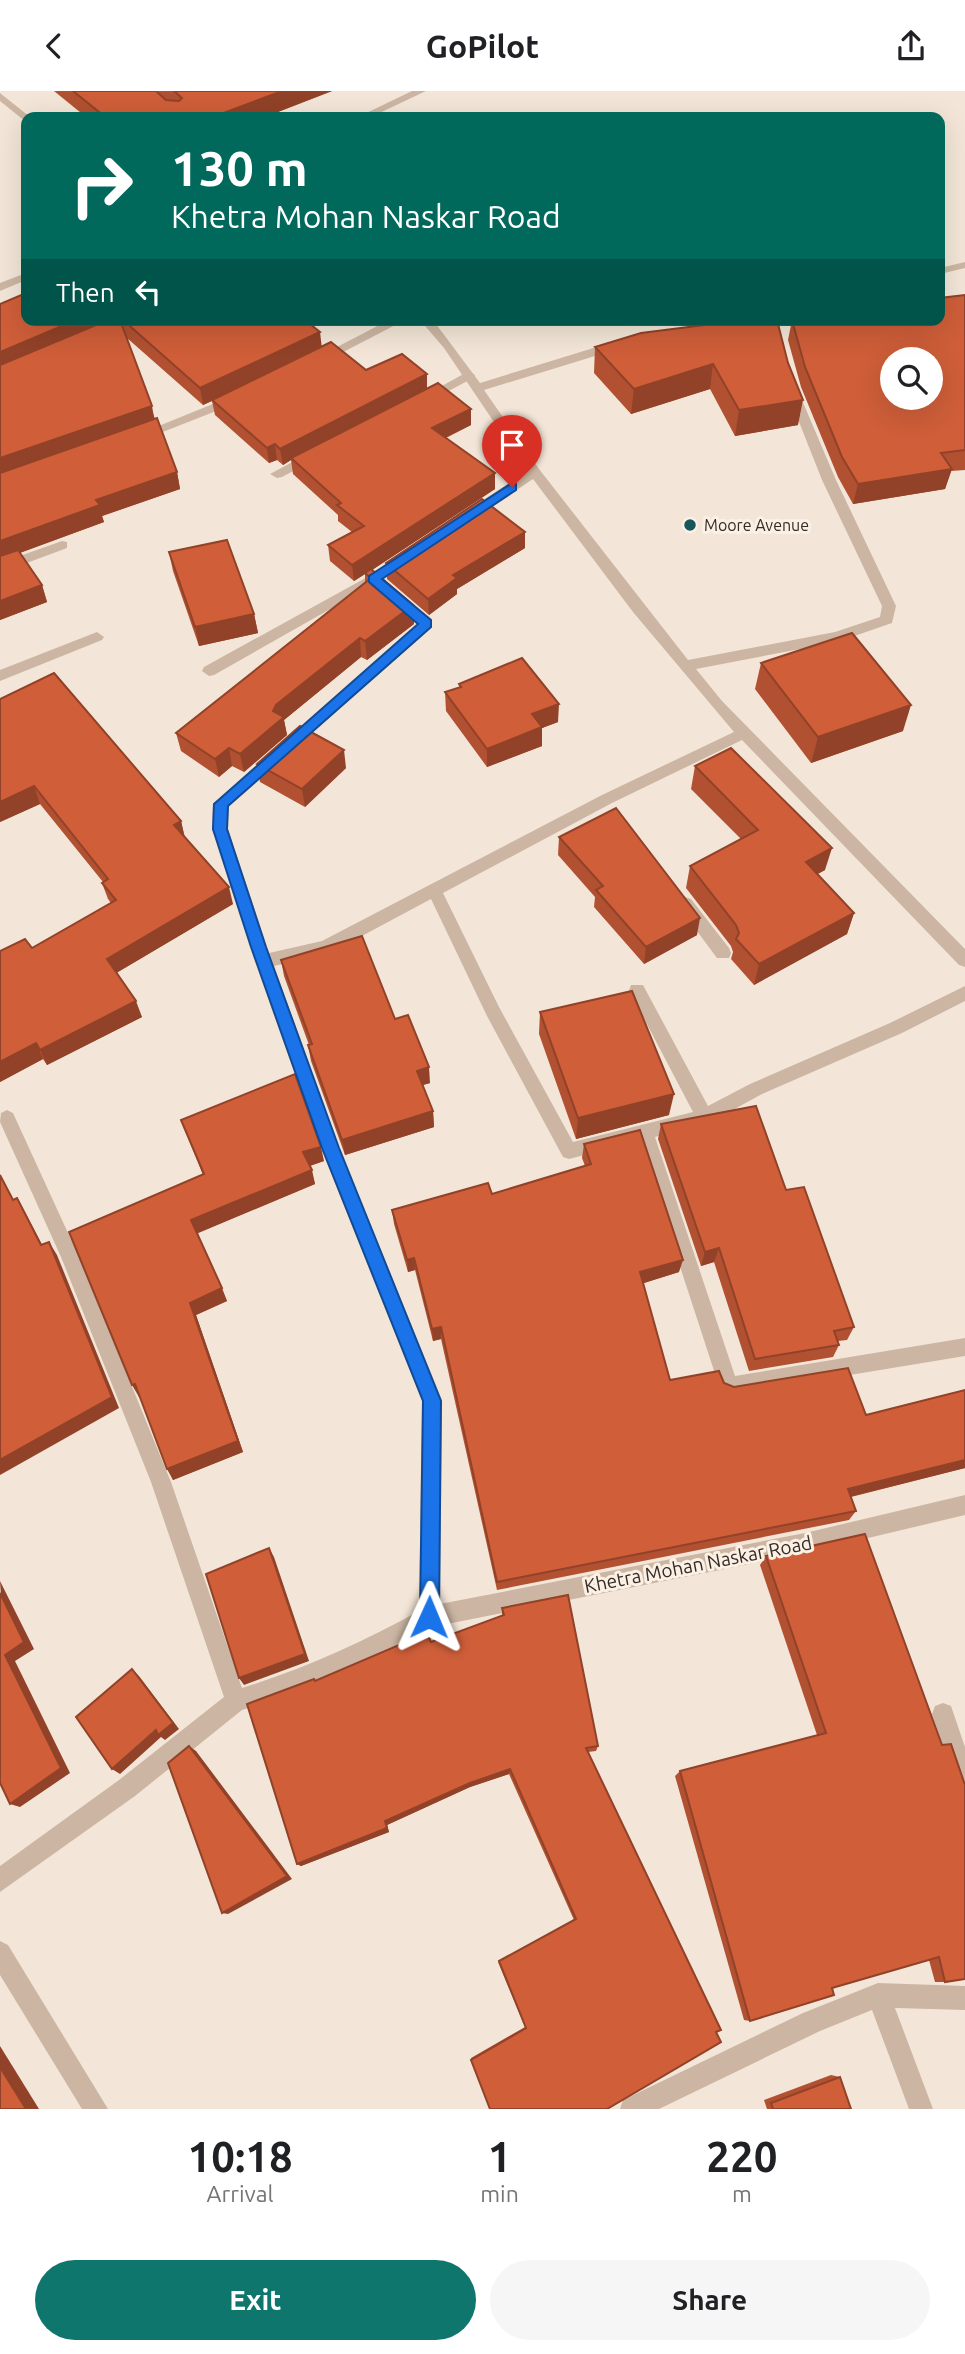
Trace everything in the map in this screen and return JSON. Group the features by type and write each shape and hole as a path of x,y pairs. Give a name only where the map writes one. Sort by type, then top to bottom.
{"street":[{"path":"374,112 421,91"},
{"path":"0,96 21,115"},
{"path":"945,270 965,265"},
{"path":"0,286 21,278"},
{"path":"304,366 387,326"},
{"path":"431,326 534,472 685,666 744,733 961,950"},
{"path":"681,330 703,326"},
{"path":"409,406 473,382 629,342"},
{"path":"685,666 837,637 887,620 889,606 829,480 789,379"},
{"path":"128,440 201,414 247,393"},
{"path":"277,474 325,449"},
{"path":"457,524 534,472"},
{"path":"0,568 62,545"},
{"path":"424,545 374,579 426,624 221,804 220,829 330,1148 432,1401 429,1617"},
{"path":"209,671 380,575"},
{"path":"0,676 97,637"},
{"path":"265,961 326,947 434,890 611,805 744,733"},
{"path":"673,887 723,953"},
{"path":"434,890 493,1011 569,1151 705,1117 756,1090 896,1028 965,993"},
{"path":"637,990 705,1117"},
{"path":"7,1118 70,1257 161,1482 236,1701"},
{"path":"644,1131 729,1386 965,1347"},
{"name":"Khetra Mohan Naskar Road","path":"0,1880 127,1788 236,1701 280,1687 395,1636 429,1617 806,1543 965,1505"},
{"path":"943,1714 965,1780"},
{"path":"0,1953 96,2109"},
{"path":"632,2109 812,2022 878,1995 965,1998"},
{"path":"878,1995 921,2109"}],"building":[{"path":"73,91 156,91 166,100 179,101 182,98 174,91 282,91 226,112 99,112"},
{"path":"21,295 21,326 62,326 0,352 0,304"},
{"path":"965,295 965,450 941,453 952,469 858,484 842,457 805,367 794,326 945,326 945,297"},
{"path":"94,326 122,326 152,406 0,458 0,365"},
{"path":"130,326 312,326 320,332 200,388"},
{"path":"696,326 779,326 788,363 803,400 739,410 713,364 634,389 595,347 641,333"},
{"path":"331,342 366,370 402,354 427,374 280,449 275,444 267,448 212,400"},
{"path":"438,383 471,409 432,428 495,473 352,565 328,545 364,526 337,505 341,503 291,458"},
{"path":"157,418 177,472 96,500 100,505 0,541 0,473"},
{"path":"482,499 525,532 453,575 457,578 428,599 386,563"},
{"path":"227,540 254,614 195,627 169,552"},
{"path":"18,550 42,585 0,601 0,556"},
{"path":"371,569 413,605 365,641 360,638 276,705 273,711 284,717 240,754 229,748 215,759 176,733 371,578 365,573"},
{"path":"852,633 911,705 818,737 761,663"},
{"path":"522,658 559,704 532,714 542,727 487,749 445,692"},
{"path":"54,673 181,821 174,825 229,887 107,959 136,1001 40,1050 36,1043 0,1062 0,951 25,939 32,948 116,900 102,883 108,879 34,786 0,802 0,699"},
{"path":"300,726 344,750 302,789 257,764"},
{"path":"731,748 832,848 806,862 854,913 759,964 736,939 739,933 736,925 690,866 758,830 695,766"},
{"path":"616,808 700,918 646,947 596,890 603,886 559,837"},
{"path":"362,936 395,1019 408,1015 429,1067 417,1071 433,1111 342,1140 308,1045 312,1044 281,960"},
{"path":"632,991 674,1094 578,1118 540,1012"},
{"path":"295,1074 321,1147 303,1152 312,1170 191,1220 222,1288 190,1303 238,1441 167,1469 135,1384 132,1385 69,1232 204,1174 181,1120"},
{"path":"756,1106 786,1190 804,1187 854,1327 834,1331 839,1345 755,1359 719,1248 705,1252 661,1124"},
{"path":"640,1130 683,1260 640,1272 670,1380 719,1371 724,1383 734,1387 848,1368 866,1415 965,1390 965,1460 848,1489 856,1511 497,1582 441,1327 432,1329 414,1258 407,1260 392,1210 488,1183 492,1194 591,1164 584,1144"},
{"path":"0,1175 13,1200 17,1198 41,1245 49,1242 112,1397 0,1460"},
{"path":"865,1534 942,1745 951,1744 965,1785 965,1979 945,1982 939,1957 832,1988 834,1995 750,2021 680,1771 826,1733 766,1556"},
{"path":"269,1548 305,1654 239,1678 206,1574"},
{"path":"0,1593 24,1642 5,1655 61,1768 10,1804 0,1783"},
{"path":"568,1595 598,1746 586,1748 721,2030 716,2032 721,2042 607,2109 490,2109 471,2060 526,2028 499,1961 576,1919 510,1769 470,1783 385,1821 387,1828 297,1864 247,1704 314,1679 315,1681 427,1633 431,1642 504,1615 502,1608"},
{"path":"132,1669 173,1723 158,1735 156,1730 112,1769 76,1717"},
{"path":"189,1746 287,1876 222,1913 168,1763"},
{"path":"0,2067 26,2109 0,2109"},
{"path":"840,2077 851,2109 773,2109 771,2103"}],"place":[{"name":"Moore Avenue","path":"690,525"}],"route":[{"path":"429,1617 432,1401 330,1148 220,829 221,804 426,624 374,579 512,487"}]}
